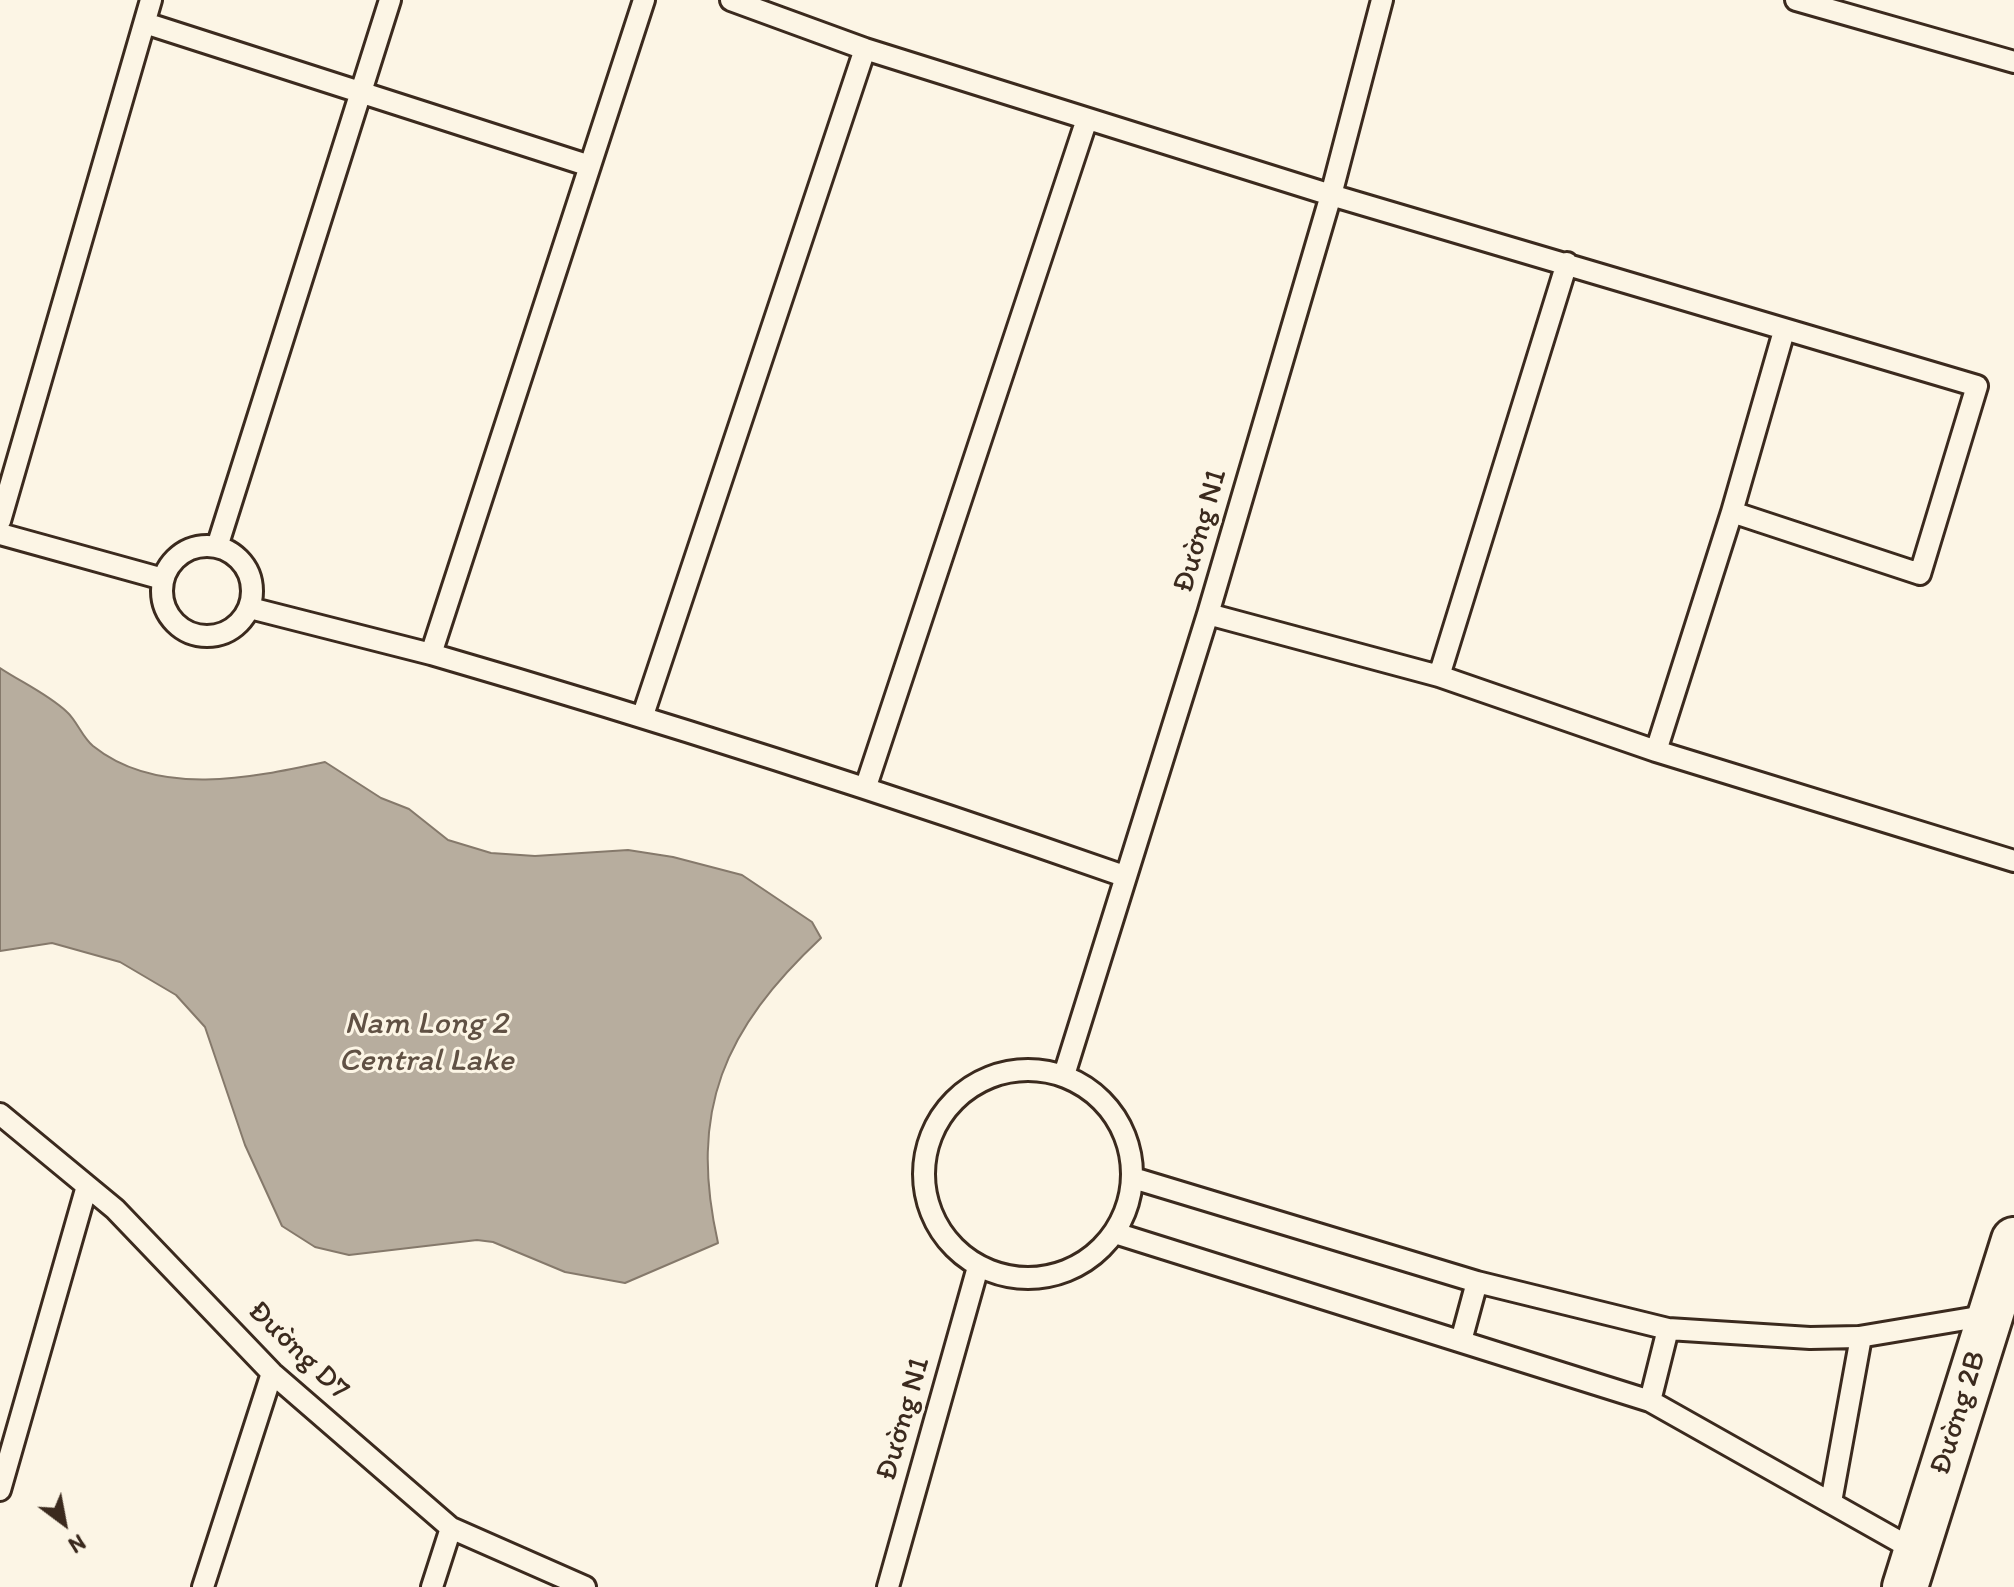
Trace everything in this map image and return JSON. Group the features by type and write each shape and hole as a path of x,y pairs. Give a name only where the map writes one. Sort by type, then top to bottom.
{"street":[{"name":"Đường 2B","path":"1911,1569 2014,1240"}],"lane":[{"path":"0,521 151,0"},
{"path":"217,547 390,0"},
{"path":"431,654 644,0"},
{"path":"731,0 865,49 1331,195 1977,386 1920,574 1732,512"},
{"name":"Đường N1","path":"1064,1075 1208,614 1331,195 1382,0"},
{"path":"1796,0 2014,62"},
{"path":"145,23 590,166"},
{"path":"643,715 865,49"},
{"path":"866,786 1087,119"},
{"path":"1439,676 1567,263"},
{"path":"1656,751 1732,512 1784,331"},
{"path":"0,534 163,579"},
{"path":"204,546 217,547 240,559 248,570 252,582 250,608 242,621 230,631 215,636 186,631 165,609 163,579 178,556 204,546"},
{"path":"250,608 431,654 643,715 866,786 1124,876"},
{"path":"1208,614 1439,676 1656,751 2014,861"},
{"path":"1029,1069 1064,1075 1093,1091 1115,1115 1129,1145 1133,1178 1127,1207 1115,1233 1094,1255 1068,1271 1037,1279 1007,1278 978,1267 950,1246 931,1217 922,1183 925,1148 940,1117 964,1091 995,1074 1029,1069"},
{"name":"Đường D7","path":"0,1114 115,1209 272,1373 451,1528 585,1587"},
{"path":"1133,1178 1477,1282 1668,1329 1810,1338 1861,1337 1990,1315"},
{"path":"0,1490 87,1186"},
{"path":"1115,1233 1650,1401 1831,1502 1911,1569"},
{"name":"Đường N1","path":"888,1587 978,1267"},
{"path":"1461,1341 1477,1282"},
{"path":"1650,1401 1668,1329"},
{"path":"1831,1502 1861,1337"},
{"path":"203,1587 272,1373"},
{"path":"432,1587 451,1528"}],"water":[{"name":"Nam Long 2 Central Lake","path":"0,668 60,706 93,746 119,762 146,773 206,780 267,774 325,762 381,798 409,809 448,840 491,853 535,856 628,850 673,857 742,875 812,922 821,938 760,1005 738,1039 722,1075 712,1112 708,1152 710,1195 718,1243 625,1283 565,1272 493,1242 477,1240 349,1255 315,1247 282,1226 245,1145 205,1027 176,995 120,962 52,943 0,951"}]}
